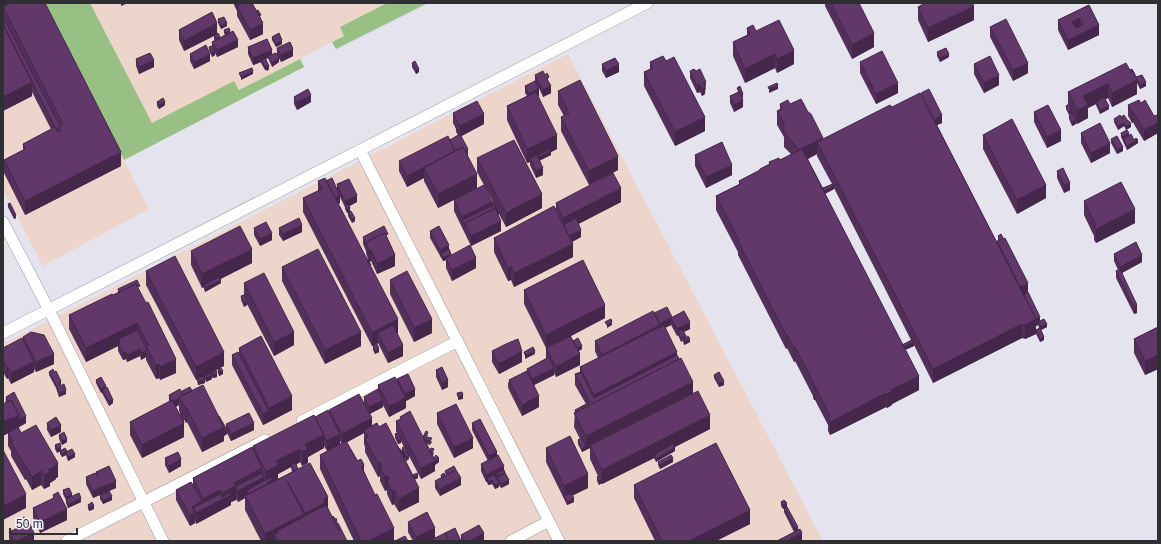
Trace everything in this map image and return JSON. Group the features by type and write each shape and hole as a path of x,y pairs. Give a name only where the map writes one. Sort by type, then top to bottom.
{"street":[{"path":"3,333 647,3"},
{"path":"360,150 559,541"},
{"path":"3,222 49,310 163,541"},
{"path":"290,427 458,341"},
{"path":"67,541 276,434"},
{"path":"511,541 549,522"}],"shaded area":[{"path":"3,3 44,3 149,209 43,266 3,189"},
{"path":"90,3 387,3 340,27 344,36 239,90 234,81 152,124"},
{"path":"568,54 823,541 3,541 3,344"}],"green space":[{"path":"44,3 90,3 152,123 234,81 239,90 300,59 304,67 124,160"},
{"path":"387,3 428,3 336,49 332,42 344,36 340,27"}],"building":[{"path":"11,3 45,3 121,152 25,201 4,160 25,149 23,144 55,127 58,132 61,130 59,127 63,124 3,7"},
{"path":"235,3 243,3 237,6 237,8"},
{"path":"243,3 252,3 263,23 250,30 237,6"},
{"path":"831,3 859,3 874,33 852,45"},
{"path":"925,3 972,3 974,6 928,28 918,7"},
{"path":"1089,5 1099,25 1068,40 1058,20","holes":["1080,18 1083,25 1076,28 1072,22"]},
{"path":"258,10 261,15 259,16 256,11"},
{"path":"212,12 217,23 184,41 179,30"},
{"path":"3,17 60,126 56,129 3,24"},
{"path":"224,17 227,23 221,26 218,19"},
{"path":"1006,19 1028,63 1013,70 990,27"},
{"path":"779,20 794,50 777,59 775,54 745,69 733,42 750,34 747,28 753,25 756,31"},
{"path":"3,24 32,82 3,97"},
{"path":"229,28 230,31 225,33 224,30"},
{"path":"233,31 238,40 217,50 212,42"},
{"path":"218,33 220,37 216,39 214,35"},
{"path":"279,33 282,40 276,44 272,37"},
{"path":"267,39 272,50 253,58 248,47"},
{"path":"290,42 293,49 281,55 277,48"},
{"path":"206,45 210,54 194,62 190,54"},
{"path":"212,46 215,52 212,53 209,47"},
{"path":"946,48 949,54 940,58 937,52"},
{"path":"882,51 898,83 876,94 860,62"},
{"path":"150,53 154,60 139,67 136,59"},
{"path":"276,53 279,58 272,63 268,56"},
{"path":"663,56 666,61 674,57 705,117 675,132 644,72 653,68 650,62"},
{"path":"990,56 999,75 984,83 974,64"},
{"path":"265,58 269,66 267,67 265,67 261,60"},
{"path":"615,58 619,64 606,71 602,64"},
{"path":"415,61 419,69 416,70 412,63"},
{"path":"1126,63 1131,72 1133,71 1137,80 1112,93 1108,84 1083,96 1088,105 1077,110 1068,92"},
{"path":"252,68 253,71 241,77 239,73"},
{"path":"694,69 696,71 700,69 706,82 703,83 705,87 702,89 700,84 697,86 690,71"},
{"path":"543,71 545,75 547,73 549,77 547,79 551,86 543,90 535,75"},
{"path":"1142,75 1146,82 1140,85 1136,77"},
{"path":"580,80 618,156 589,171 561,117 569,113 558,91"},
{"path":"535,81 539,88 529,94 525,86"},
{"path":"777,83 778,85 769,89 768,87"},
{"path":"740,86 743,94 741,95 737,88"},
{"path":"308,89 311,95 297,102 294,97"},
{"path":"929,89 942,115 934,120 921,93"},
{"path":"536,92 557,135 527,149 507,106"},
{"path":"739,92 743,100 734,105 730,96"},
{"path":"920,93 1036,319 1025,325 1022,324 933,369 817,142 890,105 892,107"},
{"path":"1104,97 1109,106 1100,110 1096,102"},
{"path":"163,98 165,102 159,105 157,102"},
{"path":"801,99 808,112 811,114 823,138 798,150 793,142 784,133 784,123 777,111 782,109 780,104 788,100 790,104"},
{"path":"1139,100 1141,103 1145,100 1154,116 1157,115 1158,118 1158,123 1144,130 1128,105"},
{"path":"477,101 484,114 460,126 453,113"},
{"path":"1069,104 1072,110 1069,112 1066,106"},
{"path":"1048,105 1061,130 1047,137 1034,112"},
{"path":"1073,114 1076,120 1072,122 1069,116"},
{"path":"1120,115 1121,117 1124,115 1131,124 1126,126 1124,123 1118,126 1114,119"},
{"path":"1012,119 1046,185 1017,200 983,135"},
{"path":"1100,123 1110,143 1091,153 1081,133"},
{"path":"1127,130 1129,133 1122,137 1121,133"},
{"path":"460,134 468,149 465,151 463,147 455,151 450,140"},
{"path":"1131,134 1134,140 1136,138 1138,140 1127,146 1123,139"},
{"path":"448,136 455,151 407,176 399,161"},
{"path":"1117,136 1123,147 1117,150 1111,139"},
{"path":"514,140 542,194 506,213 477,158"},
{"path":"722,142 732,165 706,177 695,155"},
{"path":"463,147 477,174 438,194 424,168"},
{"path":"550,149 551,151 539,157 538,155"},
{"path":"802,149 919,376 891,390 892,392 886,393 830,422 828,417 830,416 814,384 795,347 794,348 786,335 716,196 740,184 739,181 770,164 769,162 779,158 780,160"},
{"path":"537,155 543,168 536,171 530,158"},
{"path":"1063,168 1070,183 1064,185 1057,171"},
{"path":"613,173 621,188 563,218 556,203"},
{"path":"325,178 398,319 372,333 303,198 322,189 318,181"},
{"path":"332,178 340,196 335,198 326,181"},
{"path":"349,179 357,195 345,201 337,184"},
{"path":"1121,182 1135,209 1096,229 1094,226 1096,225 1084,201"},
{"path":"833,184 834,186 824,191 823,188"},
{"path":"484,185 492,202 462,217 454,200"},
{"path":"493,202 499,214 492,206"},
{"path":"10,203 16,215 14,216 8,204"},
{"path":"348,204 350,208 347,210 345,205"},
{"path":"492,206 494,209 465,223 465,226 462,220"},
{"path":"554,206 573,244 514,273 511,266 508,268 494,238"},
{"path":"495,208 501,221 471,236 465,223"},
{"path":"351,211 355,218 352,219 348,212"},
{"path":"299,218 302,225 283,234 279,228"},
{"path":"576,218 581,230 569,236 563,225"},
{"path":"266,222 272,233 260,239 254,228"},
{"path":"240,226 252,249 202,274 191,251"},
{"path":"384,226 388,234 386,235 385,233 366,242 366,244 363,237"},
{"path":"439,226 449,245 440,250 430,231"},
{"path":"385,233 395,255 377,264 371,250 369,251 366,242"},
{"path":"1001,234 1003,238 1000,240 998,236"},
{"path":"1005,238 1028,283 1020,287 997,241"},
{"path":"1136,242 1142,255 1120,267 1114,254"},
{"path":"470,245 476,258 452,270 446,258"},
{"path":"318,249 361,332 325,350 282,267"},
{"path":"449,249 451,254 443,258 441,254"},
{"path":"175,256 224,352 196,367 146,271"},
{"path":"583,260 605,305 546,335 524,290"},
{"path":"1120,269 1137,305 1134,307 1116,271"},
{"path":"407,271 432,319 414,328 390,280"},
{"path":"264,273 294,332 274,342 244,283"},
{"path":"219,277 221,280 205,288 204,285"},
{"path":"137,280 140,286 138,287 136,284 119,292 118,289"},
{"path":"136,284 146,303 148,302 176,359 160,367 159,364 156,365 146,346 149,345 137,323 86,348 69,315"},
{"path":"1028,292 1040,317 1036,319 1024,295"},
{"path":"244,295 247,302 244,303 241,296"},
{"path":"667,307 672,317 660,324 654,313"},
{"path":"653,311 660,325 602,355 595,341"},
{"path":"684,311 690,322 677,329 671,318"},
{"path":"611,319 612,322 607,325 605,322"},
{"path":"1044,319 1047,324 1041,327 1038,322"},
{"path":"393,325 403,345 388,353 378,333"},
{"path":"664,325 677,352 594,395 580,367"},
{"path":"1158,327 1158,355 1145,361 1134,339"},
{"path":"1040,328 1044,337 1040,339 1036,330"},
{"path":"682,329 686,336 681,338 678,332"},
{"path":"137,330 147,350 141,353 140,349 127,355 126,352 123,353 118,343 120,342 119,339"},
{"path":"31,332 44,335 54,354 36,362 23,337"},
{"path":"261,336 292,396 269,408 239,348"},
{"path":"570,336 580,354 556,367 546,348"},
{"path":"688,336 690,339 684,341 683,339"},
{"path":"22,338 34,362 11,373 3,361 3,348"},
{"path":"578,338 582,346 577,348 573,341"},
{"path":"518,339 522,351 499,364 492,351"},
{"path":"912,340 914,342 904,347 902,345"},
{"path":"376,343 379,348 375,351 373,347"},
{"path":"533,347 535,351 525,355 524,352"},
{"path":"238,352 269,411 263,414 232,355"},
{"path":"677,355 679,359 576,412 575,410 590,402 575,374 581,372 594,398"},
{"path":"549,357 554,368 532,379 527,369"},
{"path":"681,358 693,382 586,436 574,413"},
{"path":"442,367 448,380 442,383 436,370"},
{"path":"221,368 223,371 219,372 218,369"},
{"path":"53,369 54,372 56,371 61,381 59,383 60,386 64,384 66,390 59,394 49,372"},
{"path":"216,370 217,373 213,375 212,372"},
{"path":"527,371 539,396 522,405 509,380"},
{"path":"719,372 724,381 719,384 714,375"},
{"path":"211,373 212,375 206,378 204,376"},
{"path":"408,374 415,389 405,394 397,379"},
{"path":"203,376 205,379 198,382 197,379"},
{"path":"101,377 106,386 101,389 96,380"},
{"path":"395,377 406,398 389,406 378,385"},
{"path":"203,385 224,427 202,438 187,408 186,409 179,397"},
{"path":"107,387 113,400 109,402 102,390"},
{"path":"190,387 192,391 183,395 182,391"},
{"path":"180,389 183,395 173,401 171,400 169,395"},
{"path":"378,389 383,400 369,407 364,397"},
{"path":"698,391 710,415 602,470 590,445"},
{"path":"14,392 26,416 19,420 19,415 11,400 8,401 6,397"},
{"path":"462,392 463,395 458,397 457,393"},
{"path":"359,394 372,418 342,434 329,410"},
{"path":"11,400 19,415 3,422 3,404"},
{"path":"172,400 184,423 142,445 130,422"},
{"path":"456,404 473,438 454,447 437,413"},
{"path":"328,410 340,434 327,441 315,417"},
{"path":"410,411 435,461 421,468 396,421 401,419 400,417"},
{"path":"249,413 254,423 231,434 226,424"},
{"path":"314,415 324,435 305,444 308,449 302,452 300,449 276,461 278,465 266,472 253,446"},
{"path":"219,416 227,430 224,432 224,427 218,417"},
{"path":"56,417 61,425 51,430 47,423"},
{"path":"480,419 497,452 489,456 472,423"},
{"path":"377,423 379,427 386,423 419,488 399,499 394,490 392,491 387,481 389,480 388,476 385,477 380,467 382,466 380,462 378,463 365,439 368,437 364,430"},
{"path":"36,425 58,463 55,464 56,466 48,470 50,472 44,475 41,471 32,477 11,442 13,441 8,433 18,427 21,433"},
{"path":"426,431 428,432 426,437 432,438 430,441 425,440 423,437"},
{"path":"64,432 67,439 62,441 59,435"},
{"path":"398,433 401,439 398,441 395,434"},
{"path":"570,436 588,474 564,486 546,448"},
{"path":"582,438 586,446 582,449 578,440"},
{"path":"346,441 357,461 361,459 364,465 361,466 375,495 377,494 394,528 368,541 361,541 320,455"},
{"path":"60,443 61,447 57,449 55,445"},
{"path":"716,443 750,510 689,541 662,541 634,485"},
{"path":"673,444 675,447 656,459 654,455"},
{"path":"405,446 409,456 406,457 402,448"},
{"path":"252,447 262,468 234,483 236,486 222,493 220,490 203,499 193,478"},
{"path":"65,448 67,451 62,454 60,451"},
{"path":"431,448 434,449 432,453 430,450"},
{"path":"72,449 75,454 68,457 66,452"},
{"path":"399,449 405,457 404,458"},
{"path":"3,450 26,494 3,506"},
{"path":"178,452 181,459 169,466 165,458"},
{"path":"436,455 439,458 435,462 434,458"},
{"path":"498,455 504,466 486,475 481,464"},
{"path":"671,455 673,458 660,465 658,462"},
{"path":"295,462 298,469 294,471 291,465"},
{"path":"310,463 328,497 324,499 325,503 305,513 287,481 304,514 265,534 245,496"},
{"path":"109,466 116,481 93,491 86,477 95,473 98,476 96,472"},
{"path":"454,466 456,470 447,475 445,471"},
{"path":"456,470 461,478 440,489 435,481"},
{"path":"504,470 505,473 497,476 496,474"},
{"path":"262,473 264,477 238,491 236,488 236,486"},
{"path":"444,473 445,476 442,478 441,475"},
{"path":"505,473 509,480 501,484 497,478"},
{"path":"494,475 499,483 495,485 492,480 488,482 487,478"},
{"path":"600,476 602,479 599,481 597,477"},
{"path":"271,477 272,480 268,482 269,483 248,494 247,490"},
{"path":"191,482 202,501 192,507 195,513 190,515 176,490"},
{"path":"69,488 72,494 66,497 63,490"},
{"path":"109,491 112,496 103,501 100,495"},
{"path":"58,492 67,509 40,522 33,508 54,498 53,495"},
{"path":"79,493 81,498 68,505 66,499"},
{"path":"230,493 231,495 196,513 193,508 220,494 222,497"},
{"path":"571,493 574,498 567,502 564,496"},
{"path":"784,500 787,503 783,505 781,502"},
{"path":"92,502 94,506 89,508 88,505"},
{"path":"326,505 339,530 341,529 347,541 277,541 274,535 278,533 277,531"},
{"path":"787,507 798,527 795,529 784,508"},
{"path":"427,512 435,528 416,537 408,522"},
{"path":"333,516 335,519 336,518 336,522 341,529 339,530 332,517"},
{"path":"24,517 26,523 23,524 21,519"},
{"path":"29,522 34,533 14,541 9,532 22,526 21,524"},
{"path":"479,525 484,533 469,541 464,541 461,535"},
{"path":"455,528 461,541 449,541 445,533"},
{"path":"800,529 802,533 786,541 777,541"},
{"path":"445,533 449,541 429,541"},
{"path":"405,536 408,541 395,541"}]}
